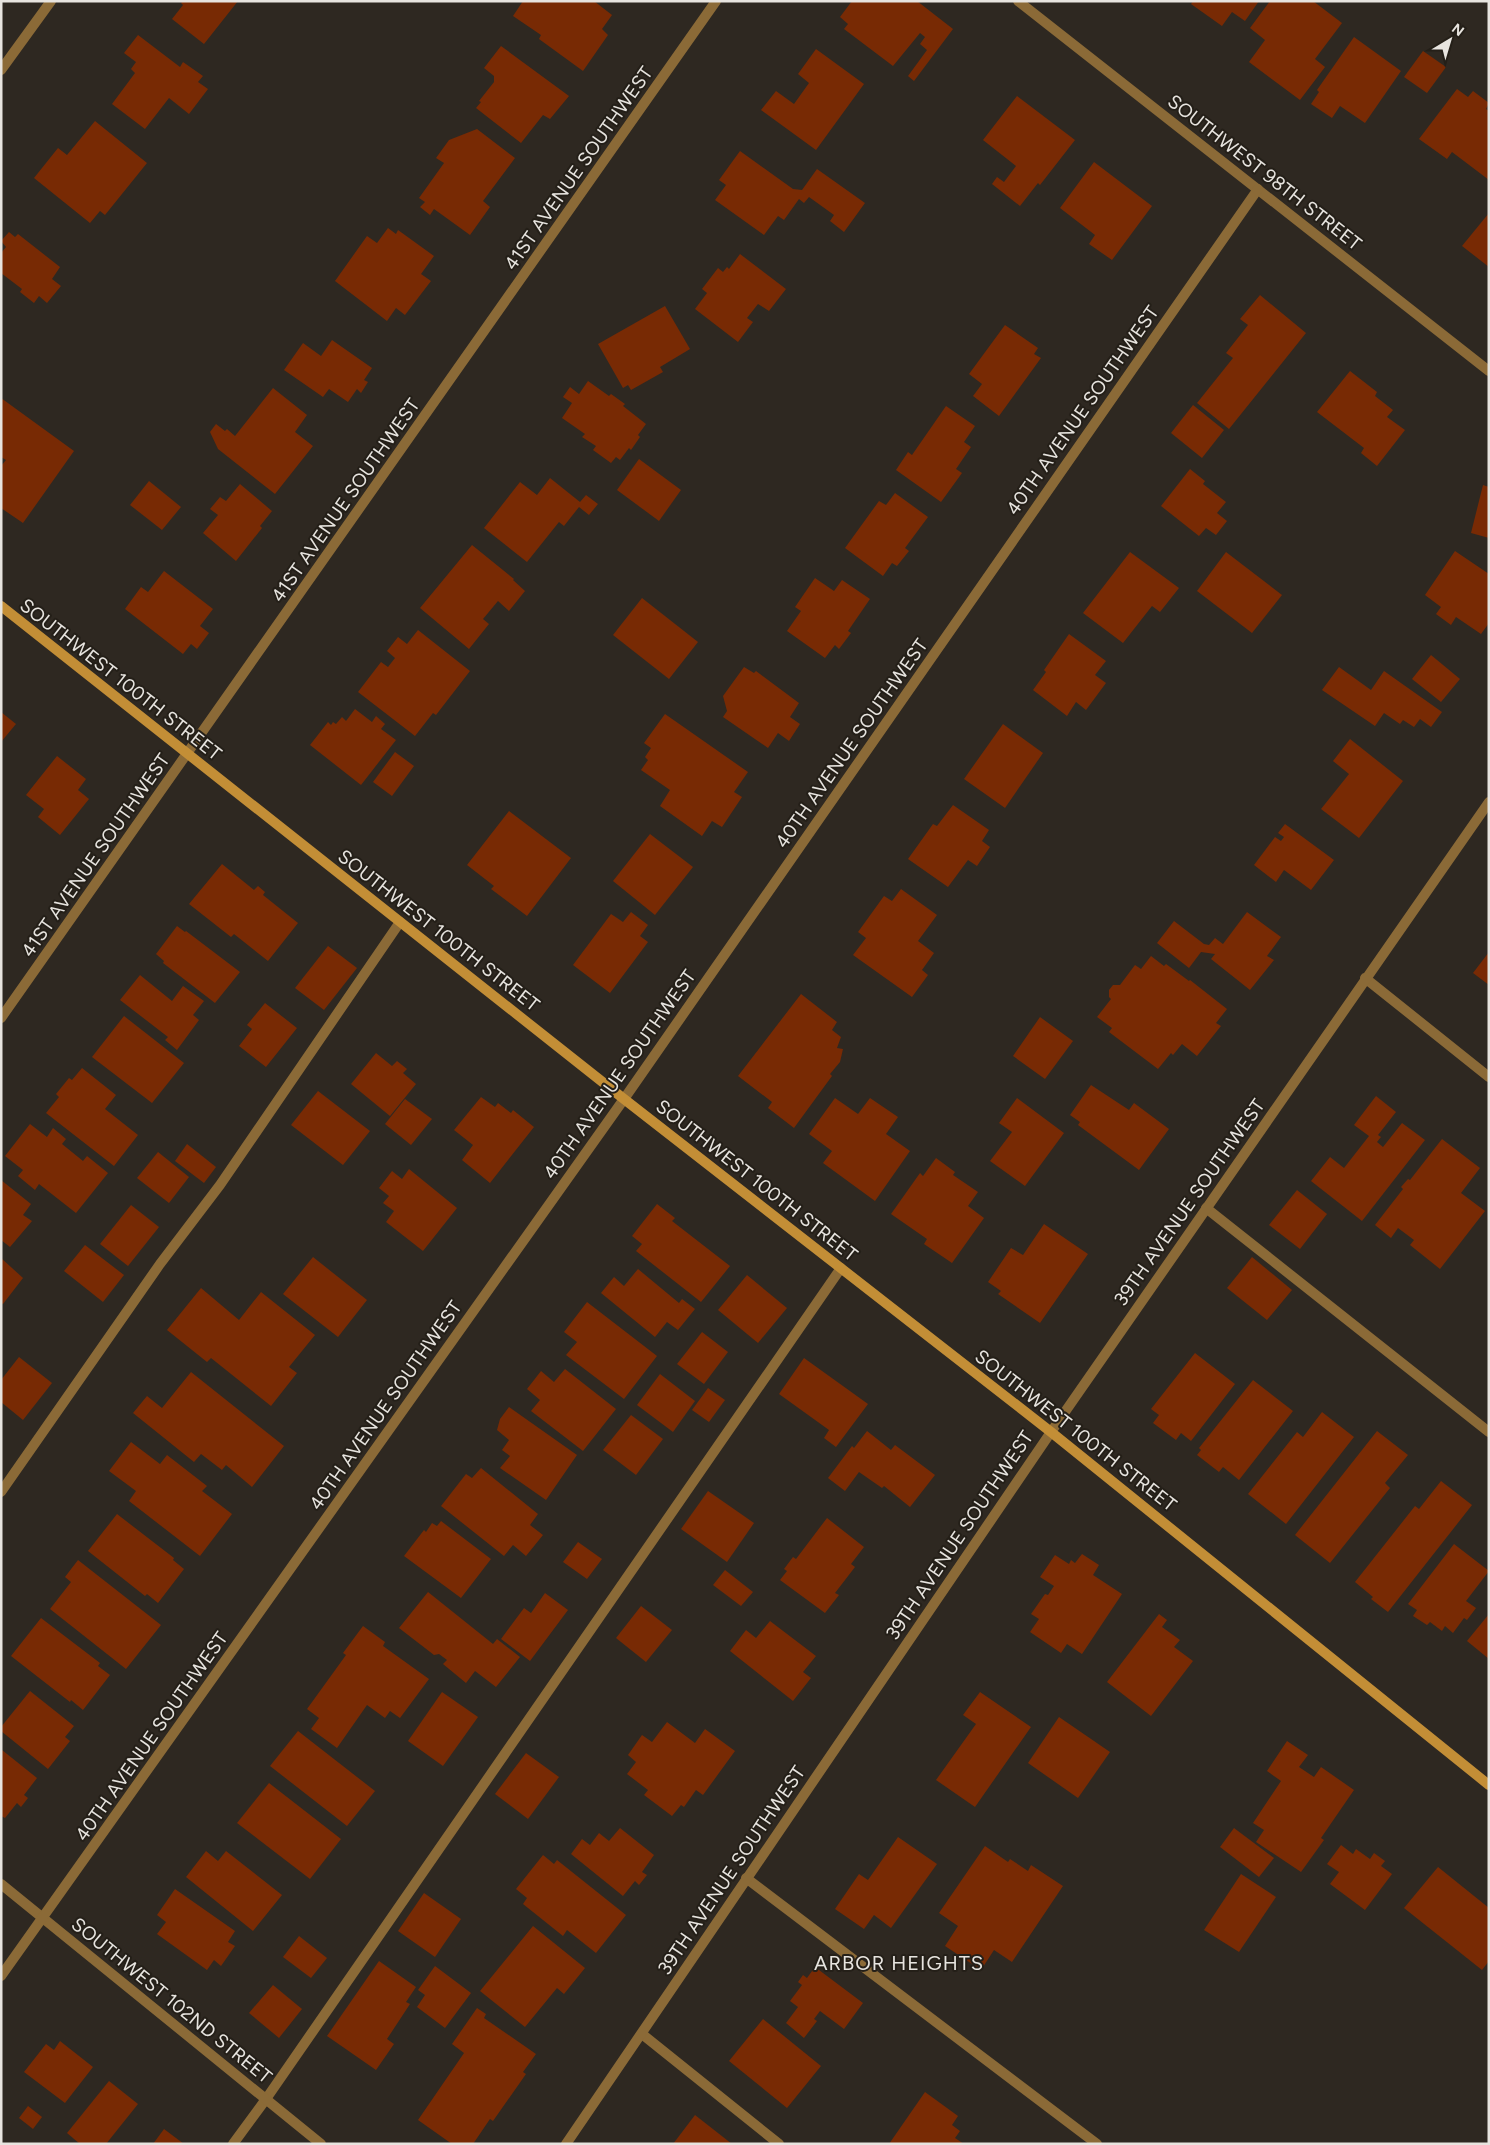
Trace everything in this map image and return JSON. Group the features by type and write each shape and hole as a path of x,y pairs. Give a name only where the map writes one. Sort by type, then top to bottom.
{"street":[{"path":"1,70 51,1"},
{"name":"41ST AVENUE SOUTHWEST","path":"1,1018 716,1"},
{"name":"SOUTHWEST 98TH STREET","path":"1018,1 1489,372"},
{"name":"40TH AVENUE SOUTHWEST","path":"1,1976 624,1098 1258,189"},
{"name":"SOUTHWEST 100TH STREET","path":"1,606 400,922 1051,1432 1489,1785"},
{"name":"39TH AVENUE SOUTHWEST","path":"566,2144 1051,1432 1489,802"},
{"path":"1,1492 160,1264 220,1184 400,922"},
{"path":"1365,978 1489,1076"},
{"path":"1206,1208 1489,1432"},
{"path":"233,2144 841,1268"},
{"path":"746,1878 1097,2144"},
{"name":"SOUTHWEST 102ND STREET","path":"1,1884 321,2144"},
{"path":"642,2034 779,2144"}],"building":[{"path":"183,1 238,1 204,44 172,19 183,5 181,3"},
{"path":"523,1 594,1 612,15 602,29 608,35 583,71 539,39 541,35 513,16"},
{"path":"852,1 917,1 953,29 914,81 908,76 927,50 920,44 925,37 920,33 893,66 844,29 848,24 840,17"},
{"path":"1193,1 1259,1 1245,21 1232,12 1222,26 1191,4"},
{"path":"1270,1 1313,1 1342,23 1315,59 1325,67 1300,100 1249,62 1265,40 1250,28"},
{"path":"138,35 180,67 183,62 203,76 198,82 208,89 189,114 169,98 145,129 112,104 135,73 131,69 136,62 124,53"},
{"path":"1354,37 1401,71 1365,123 1340,106 1332,118 1311,104 1319,92 1317,90"},
{"path":"501,46 569,96 550,119 543,115 521,143 476,108 481,102 479,101 494,82 494,76 484,68"},
{"path":"816,49 864,84 816,150 761,110 776,91 794,104 809,83 798,74"},
{"path":"1423,51 1446,67 1427,93 1404,77"},
{"path":"1457,89 1468,97 1473,91 1489,103 1486,109 1489,111 1489,180 1452,152 1447,159 1419,139"},
{"path":"1017,96 1075,140 1040,185 1038,183 1020,206 992,184 997,177 1004,182 1016,166 983,140"},
{"path":"95,121 147,163 105,215 100,211 90,223 34,178 58,148 67,155"},
{"path":"477,129 515,158 483,201 490,207 470,235 434,209 430,215 420,207 425,202 419,198 444,163 436,158 449,140"},
{"path":"740,151 793,189 802,190 817,169 865,203 844,232 830,221 834,215 809,197 804,203 799,199 784,220 778,216 764,235 715,200 726,185 719,180"},
{"path":"1094,162 1152,206 1112,260 1089,244 1095,235 1060,208"},
{"path":"1489,213 1489,267 1462,246"},
{"path":"388,228 396,234 398,230 434,256 421,274 431,281 405,315 396,308 387,321 335,281 367,236 377,243"},
{"path":"9,232 15,237 18,234 60,267 52,279 61,286 47,303 39,296 34,303 20,292 22,289 1,273 1,253 6,247 1,241"},
{"path":"740,254 786,289 769,311 758,304 747,318 753,322 738,342 695,309 707,293 702,289 718,268 723,272 727,267 729,269"},
{"path":"1260,295 1306,333 1229,429 1197,403 1233,358 1226,353 1248,325 1240,319"},
{"path":"665,306 690,349 660,367 663,372 631,390 628,385 623,388 598,344"},
{"path":"1005,325 1038,348 1034,354 1041,358 999,416 973,396 982,384 969,374"},
{"path":"332,340 372,368 364,380 368,382 361,393 357,389 348,402 329,389 323,397 284,370 303,343 321,356"},
{"path":"1350,371 1377,392 1375,396 1393,410 1387,417 1405,430 1377,466 1361,453 1364,448 1317,412"},
{"path":"588,381 609,396 611,394 625,404 623,406 646,424 631,450 629,448 620,460 616,457 611,463 593,450 596,446 582,437 585,434 562,418 572,403 563,397 570,387 579,394"},
{"path":"273,388 307,415 295,432 313,446 275,494 218,449 210,432 216,424 225,431 227,429 235,436"},
{"path":"1,398 74,451 23,523 1,508 1,466 6,460 1,457"},
{"path":"1193,405 1224,430 1202,458 1171,433"},
{"path":"946,406 975,426 964,442 971,447 956,469 962,473 941,502 896,470 908,452 912,455"},
{"path":"639,459 681,490 659,521 617,490"},
{"path":"1190,469 1205,481 1203,484 1226,502 1217,513 1227,521 1216,535 1206,528 1199,536 1161,506"},
{"path":"550,478 580,502 586,495 598,504 589,515 579,507 564,526 559,522 527,562 484,528 520,482 537,495"},
{"path":"149,481 181,507 162,530 130,505"},
{"path":"240,484 272,511 260,526 262,528 236,561 203,533 218,515 210,509 220,497 226,501"},
{"path":"1483,485 1489,487 1489,538 1471,533"},
{"path":"895,493 928,517 905,548 909,551 897,566 892,563 883,576 845,548 879,501 886,505"},
{"path":"472,545 514,579 525,591 509,611 498,601 483,619 489,624 469,649 420,608"},
{"path":"1455,551 1489,574 1489,623 1481,634 1456,617 1451,625 1436,614 1441,607 1425,595"},
{"path":"1130,552 1179,588 1160,612 1152,606 1123,643 1083,613"},
{"path":"1226,552 1282,595 1252,633 1197,591"},
{"path":"164,571 213,609 200,626 209,633 197,649 191,644 183,654 125,609 141,587 148,592"},
{"path":"815,578 834,591 842,580 870,599 848,631 851,633 839,649 835,645 825,658 787,631 801,611 795,607"},
{"path":"642,598 698,642 669,679 613,635"},
{"path":"418,630 470,671 436,715 433,713 415,736 358,692 381,662 388,667 395,658 387,651 398,637 407,644"},
{"path":"1069,634 1106,661 1095,675 1106,683 1086,710 1076,702 1067,716 1033,690 1046,672 1044,670"},
{"path":"1431,655 1460,679 1441,702 1412,679"},
{"path":"744,667 754,673 756,671 799,703 790,717 800,724 789,741 778,733 768,748 723,717 727,711 723,696"},
{"path":"1339,667 1371,690 1384,671 1442,712 1431,727 1420,719 1414,727 1403,720 1400,724 1384,713 1375,726 1322,690"},
{"path":"355,709 372,722 376,716 385,724 381,729 396,740 361,785 310,745 328,722 331,725 333,722 336,724 342,717 346,721"},
{"path":"1,712 16,724 1,742"},
{"path":"665,714 748,772 734,792 742,797 722,827 712,821 702,836 660,806 670,790 641,770 648,760 645,757 651,748 644,743"},
{"path":"1003,724 1043,753 1005,808 964,779"},
{"path":"1350,739 1403,781 1359,838 1321,809 1349,774 1333,761"},
{"path":"395,752 414,766 392,796 373,782"},
{"path":"57,756 86,779 78,790 89,799 60,835 38,817 44,809 26,795"},
{"path":"953,805 989,830 982,841 990,847 977,866 968,860 948,887 908,859 933,824 937,826"},
{"path":"509,811 571,858 527,916 491,889 494,886 467,865"},
{"path":"1285,824 1334,860 1311,890 1284,870 1276,882 1254,865 1275,837 1281,841 1284,837 1278,833"},
{"path":"650,834 693,867 655,915 613,881"},
{"path":"222,864 254,890 258,886 265,892 263,895 298,923 268,961 234,934 231,937 189,904"},
{"path":"901,889 937,915 918,941 934,953 922,970 928,975 912,997 853,955 866,938 858,932 884,896 892,901"},
{"path":"631,912 648,925 640,936 648,942 610,993 573,965 611,914 623,922"},
{"path":"1247,912 1281,937 1267,956 1274,960 1250,990 1211,959 1215,954 1201,952 1189,968 1157,943 1174,921 1204,944 1209,945 1215,938 1223,944"},
{"path":"177,926 240,972 215,1003 163,963 164,961 156,954"},
{"path":"328,946 357,968 324,1010 295,988"},
{"path":"1489,952 1489,985 1473,973"},
{"path":"1151,956 1164,966 1166,964 1190,980 1227,1009 1216,1023 1221,1026 1197,1056 1182,1044 1173,1055 1171,1053 1158,1069 1109,1032 1112,1028 1097,1017 1111,999 1109,997 1109,990 1113,985 1120,985 1135,965 1141,969"},
{"path":"140,975 172,1001 183,986 204,1001 193,1015 199,1020 177,1050 165,1040 168,1037 120,1000"},
{"path":"801,994 837,1022 832,1030 841,1037 837,1048 843,1049 840,1062 830,1074 832,1076 794,1128 768,1108 772,1102 738,1076"},
{"path":"265,1003 297,1028 266,1067 239,1046 252,1029 247,1025"},
{"path":"124,1016 184,1063 152,1103 92,1057"},
{"path":"1040,1017 1073,1041 1045,1079 1013,1056"},
{"path":"376,1053 392,1066 397,1061 407,1069 403,1073 416,1084 390,1116 351,1084"},
{"path":"82,1068 116,1095 105,1109 138,1135 114,1166 46,1113 59,1097 56,1094 69,1078 72,1080"},
{"path":"1091,1085 1129,1110 1134,1103 1169,1129 1139,1170 1078,1125 1080,1122 1070,1115"},
{"path":"318,1091 370,1131 343,1165 291,1125"},
{"path":"1376,1096 1396,1112 1378,1135 1381,1137 1377,1142 1383,1147 1402,1123 1425,1140 1362,1221 1311,1181 1330,1157 1344,1168 1369,1136 1354,1125"},
{"path":"481,1097 495,1107 498,1103 511,1113 513,1110 534,1127 490,1183 462,1160 473,1145 454,1130"},
{"path":"835,1098 858,1114 870,1098 898,1117 886,1134 910,1151 875,1201 823,1163 832,1151 809,1134"},
{"path":"1017,1098 1064,1133 1025,1186 990,1161 1012,1132 999,1123"},
{"path":"405,1099 432,1119 411,1145 385,1124"},
{"path":"30,1124 47,1137 53,1128 66,1139 62,1144 83,1161 87,1156 108,1173 76,1213 39,1184 35,1190 18,1176 23,1170 5,1156"},
{"path":"1442,1139 1480,1168 1461,1193 1485,1211 1440,1269 1410,1245 1414,1240 1398,1228 1391,1238 1375,1225 1403,1189 1401,1187 1408,1179 1410,1180"},
{"path":"187,1144 216,1167 204,1183 175,1161"},
{"path":"158,1152 189,1177 169,1203 137,1178"},
{"path":"936,1158 955,1172 953,1175 978,1192 968,1206 984,1218 952,1263 924,1244 927,1239 891,1214 920,1173 923,1176"},
{"path":"409,1169 457,1208 423,1251 386,1222 394,1211 383,1203 389,1196 379,1188 392,1171 402,1179"},
{"path":"1,1180 31,1204 23,1215 32,1221 10,1247 1,1240"},
{"path":"1297,1190 1327,1214 1300,1249 1269,1225"},
{"path":"657,1204 675,1218 672,1221 730,1266 701,1302 636,1251 642,1244 632,1236"},
{"path":"131,1205 159,1227 128,1266 100,1244"},
{"path":"1044,1224 1088,1254 1040,1323 998,1294 1001,1291 988,1282 1011,1248 1023,1255"},
{"path":"85,1245 124,1275 103,1302 64,1271"},
{"path":"313,1257 367,1300 338,1337 283,1294"},
{"path":"1252,1257 1292,1290 1267,1320 1227,1288"},
{"path":"1,1258 23,1278 3,1304 1,1303"},
{"path":"638,1269 679,1303 682,1299 695,1309 678,1330 667,1322 655,1337 601,1293 614,1277 624,1286"},
{"path":"747,1275 787,1308 758,1343 718,1310"},
{"path":"201,1288 239,1320 261,1292 315,1335 289,1367 297,1373 271,1406 211,1358 207,1362 167,1330"},
{"path":"587,1302 657,1356 624,1399 566,1355 577,1342 564,1332"},
{"path":"702,1332 728,1352 704,1384 677,1364"},
{"path":"1195,1353 1235,1384 1191,1441 1181,1433 1176,1440 1153,1423 1159,1415 1151,1409"},
{"path":"19,1357 52,1383 23,1420 1,1402 1,1380"},
{"path":"804,1358 868,1404 836,1447 824,1438 829,1430 779,1394"},
{"path":"565,1369 616,1409 583,1451 531,1411 540,1400 527,1389 541,1371 554,1382"},
{"path":"191,1372 284,1446 252,1487 226,1465 222,1470 201,1454 194,1462 133,1413 147,1396 162,1408"},
{"path":"660,1374 695,1401 673,1432 637,1405"},
{"path":"1253,1380 1293,1411 1239,1480 1223,1467 1219,1472 1197,1455 1201,1450 1199,1448"},
{"path":"708,1388 725,1400 709,1422 692,1410"},
{"path":"509,1407 577,1455 546,1500 500,1468 510,1456 502,1450 509,1440 497,1430 500,1419"},
{"path":"1322,1412 1354,1437 1286,1524 1248,1494 1297,1432 1303,1437"},
{"path":"631,1415 663,1439 636,1475 603,1450"},
{"path":"867,1431 891,1450 895,1445 935,1475 910,1507 884,1486 882,1488 859,1472 845,1491 828,1478 852,1446 854,1448"},
{"path":"1377,1431 1408,1455 1385,1483 1390,1488 1330,1563 1295,1535"},
{"path":"131,1442 160,1464 167,1455 207,1486 202,1491 232,1514 200,1556 129,1501 136,1491 109,1471"},
{"path":"481,1468 538,1514 530,1525 543,1535 526,1556 513,1545 504,1556 441,1506 466,1474 472,1478"},
{"path":"1441,1481 1472,1505 1388,1612 1371,1599 1373,1597 1355,1582 1415,1506 1419,1509"},
{"path":"708,1491 754,1523 727,1562 681,1529"},
{"path":"117,1514 174,1558 173,1560 184,1569 158,1603 147,1594 145,1596 88,1551"},
{"path":"827,1518 864,1547 851,1564 855,1567 835,1593 839,1595 825,1613 780,1580 787,1571 784,1569 793,1557 796,1559"},
{"path":"441,1521 491,1559 461,1598 404,1556 424,1530 426,1532 432,1523 437,1526"},
{"path":"578,1542 602,1559 587,1579 563,1562"},
{"path":"1454,1544 1489,1571 1466,1601 1476,1608 1467,1620 1464,1618 1453,1633 1445,1626 1442,1631 1430,1622 1427,1625 1413,1616 1417,1610 1408,1604"},
{"path":"1082,1554 1099,1565 1093,1575 1122,1594 1082,1654 1067,1644 1061,1653 1030,1632 1039,1619 1031,1614 1045,1594 1048,1595 1054,1586 1040,1577 1055,1555 1069,1564 1071,1560 1075,1563"},
{"path":"78,1560 161,1625 126,1669 50,1609 71,1582 65,1577"},
{"path":"725,1570 753,1592 741,1606 713,1585"},
{"path":"428,1592 493,1644 497,1639 520,1657 496,1687 475,1671 466,1683 443,1664 447,1660 439,1654 434,1655 399,1628"},
{"path":"545,1593 568,1610 530,1661 501,1639 524,1608 531,1613"},
{"path":"641,1606 672,1630 646,1662 616,1638"},
{"path":"1159,1614 1167,1620 1162,1627 1180,1640 1174,1647 1193,1661 1151,1716 1107,1682"},
{"path":"1489,1614 1489,1659 1467,1641"},
{"path":"41,1618 100,1663 98,1666 110,1675 83,1710 11,1656"},
{"path":"770,1621 816,1656 803,1672 811,1678 793,1701 730,1651 746,1630 756,1638"},
{"path":"363,1626 385,1642 383,1646 429,1679 400,1718 390,1711 385,1718 367,1705 337,1748 311,1729 319,1718 307,1709 346,1655 343,1653"},
{"path":"30,1691 74,1726 65,1737 70,1741 48,1769 1,1731 1,1727"},
{"path":"442,1692 478,1717 443,1766 408,1741"},
{"path":"980,1692 1031,1727 975,1807 936,1780 976,1724 963,1715"},
{"path":"1059,1717 1110,1752 1078,1798 1028,1763"},
{"path":"667,1722 695,1743 705,1729 735,1751 703,1795 696,1790 684,1807 681,1805 672,1816 644,1795 648,1790 627,1774 636,1762 628,1755 642,1735 652,1742"},
{"path":"298,1731 375,1791 347,1826 270,1766"},
{"path":"1287,1741 1308,1755 1299,1767 1314,1777 1321,1767 1354,1790 1321,1838 1324,1840 1301,1872 1256,1842 1264,1830 1253,1823 1281,1781 1267,1771"},
{"path":"2,1750 37,1778 24,1795 28,1798 21,1807 17,1803 5,1818 1,1816"},
{"path":"526,1753 559,1777 528,1819 495,1794"},
{"path":"269,1783 341,1839 310,1879 237,1823"},
{"path":"620,1828 654,1855 642,1872 647,1875 639,1885 635,1881 623,1896 571,1854 582,1839 590,1845 599,1833 609,1841"},
{"path":"1234,1828 1274,1858 1259,1877 1220,1847"},
{"path":"898,1837 937,1864 891,1928 874,1915 864,1929 835,1909 859,1874 868,1880"},
{"path":"1341,1845 1353,1854 1356,1849 1370,1859 1374,1853 1385,1861 1381,1866 1392,1874 1365,1910 1330,1884 1339,1872 1327,1864"},
{"path":"985,1846 1008,1862 1010,1859 1028,1871 1031,1865 1063,1886 1012,1962 994,1950 981,1970 945,1946 958,1926 939,1913"},
{"path":"206,1851 218,1861 226,1851 282,1895 253,1931 186,1877"},
{"path":"543,1855 554,1864 557,1860 626,1915 596,1953 567,1930 563,1936 523,1904 527,1898 516,1889"},
{"path":"1438,1867 1489,1908 1489,1961 1482,1970 1404,1908"},
{"path":"1241,1874 1276,1897 1239,1952 1204,1930"},
{"path":"175,1889 235,1931 228,1942 235,1946 221,1966 214,1960 207,1970 157,1934 166,1922 157,1915"},
{"path":"424,1893 461,1919 435,1957 398,1931"},
{"path":"533,1926 585,1968 564,1994 557,1988 525,2027 480,1991"},
{"path":"299,1936 327,1958 311,1978 283,1957"},
{"path":"379,1961 416,1987 406,2002 410,2004 387,2039 394,2044 376,2070 327,2036"},
{"path":"435,1966 471,1993 445,2028 417,2007 425,1995 418,1990"},
{"path":"815,1967 863,2003 844,2029 820,2011 814,2019 817,2021 804,2038 786,2023 798,2007 790,2001 802,1985 798,1982 803,1975 807,1978"},
{"path":"273,1985 302,2009 279,2038 249,2013"},
{"path":"477,2008 486,2014 484,2018 536,2054 523,2072 526,2074 493,2121 490,2119 473,2144 452,2144 418,2120 464,2053 452,2044"},
{"path":"763,2019 821,2066 787,2108 729,2061"},
{"path":"60,2041 93,2067 65,2103 24,2072 46,2044 54,2050"},
{"path":"109,2081 138,2104 106,2144 80,2144 67,2133"},
{"path":"925,2092 958,2116 952,2125 960,2131 955,2138 964,2144 889,2144"},
{"path":"28,2106 42,2117 33,2129 19,2118"},
{"path":"695,2115 732,2144 673,2144"},
{"path":"164,2129 184,2144 153,2144"}],"district":[{"name":"ARBOR HEIGHTS","path":"899,1963"}]}
